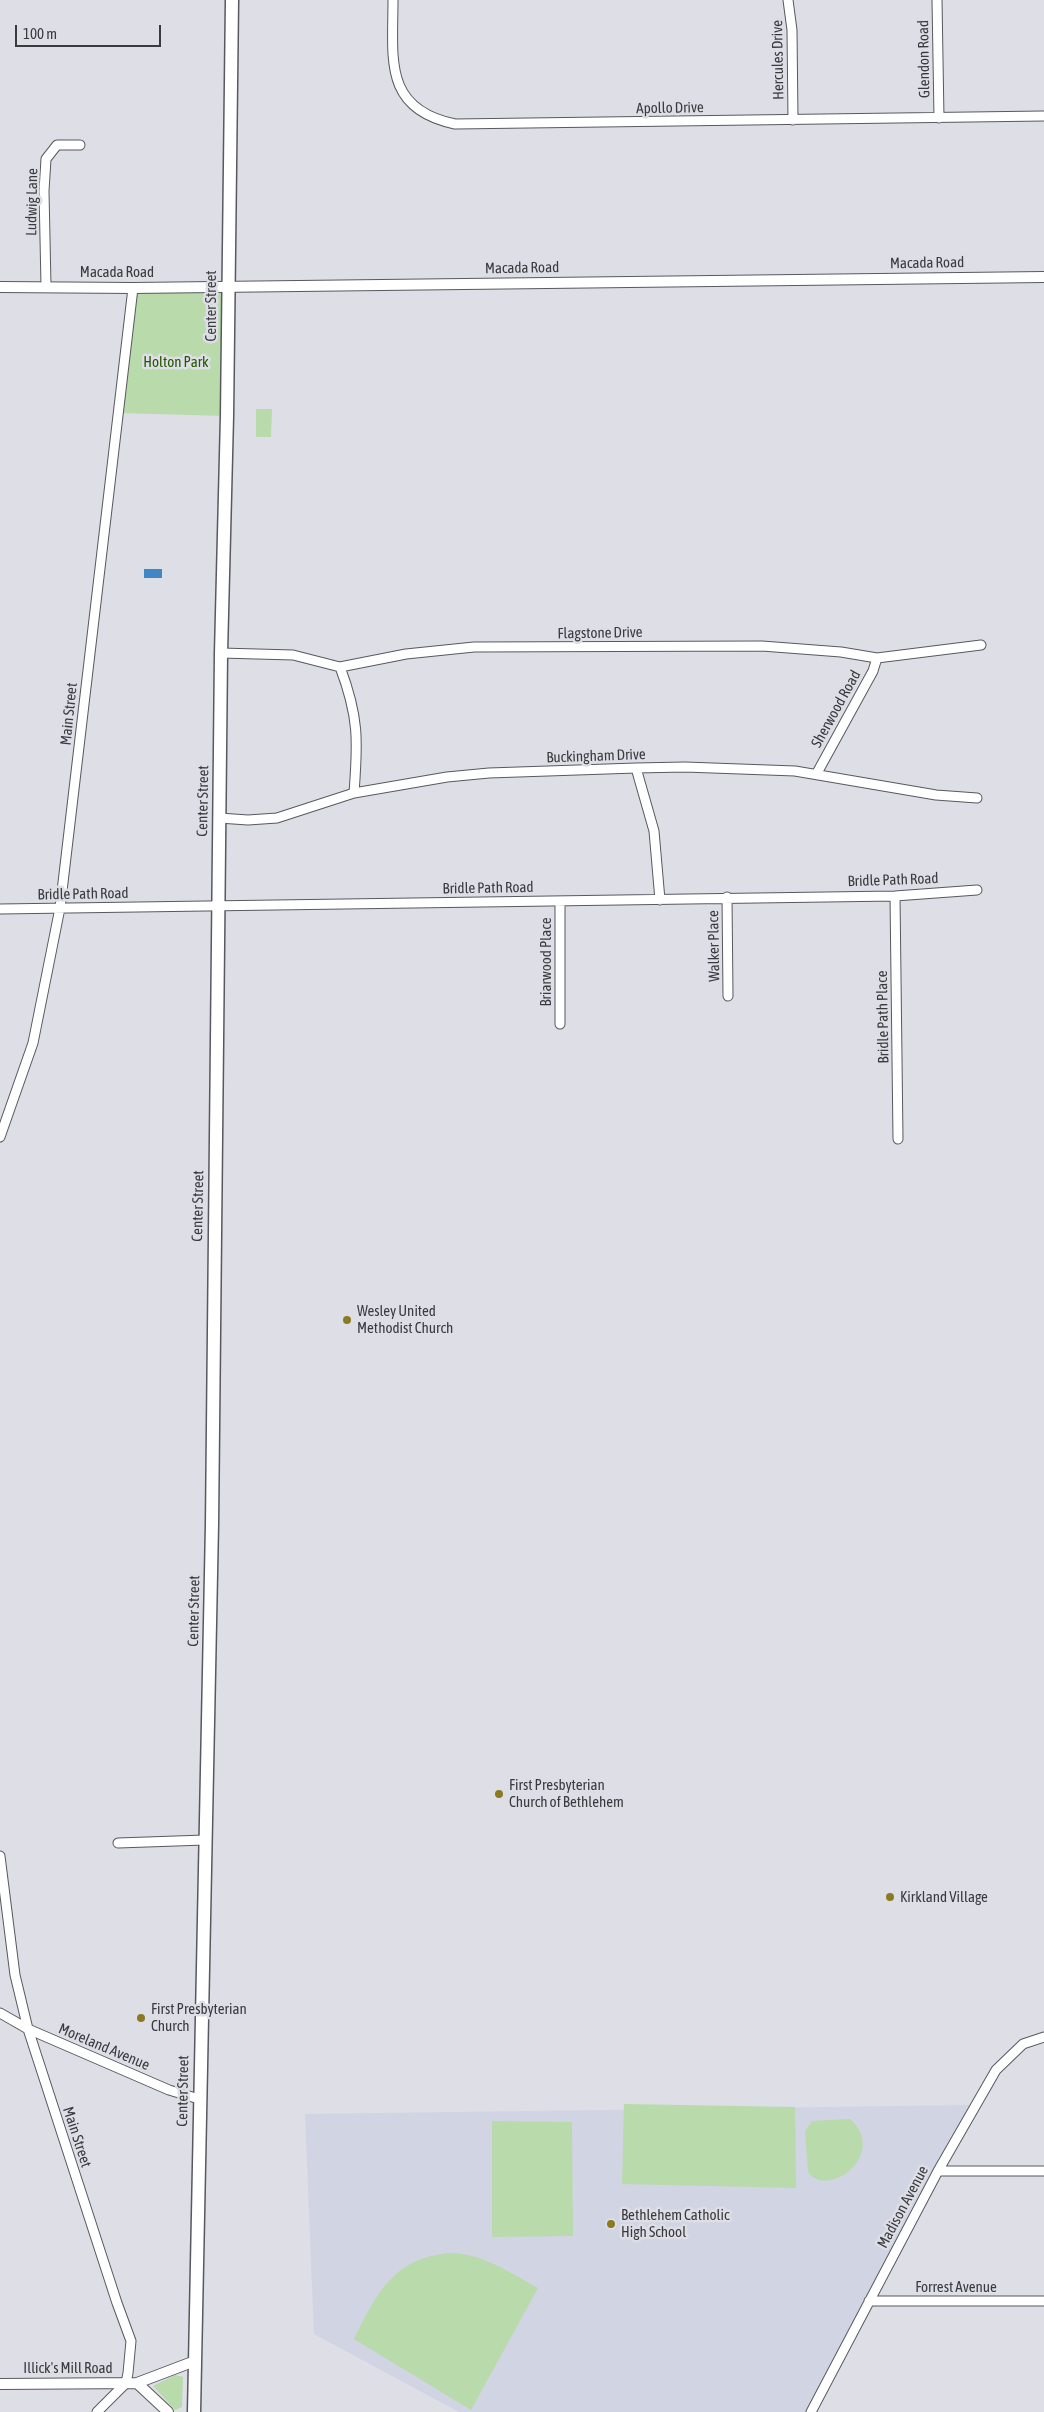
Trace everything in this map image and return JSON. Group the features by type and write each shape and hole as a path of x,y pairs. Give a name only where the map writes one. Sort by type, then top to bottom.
{"main road":[{"name":"Center Street","path":"194,2412 212,1534 221,652 227,416 227,286 232,0"}],"street":[{"name":"Apollo Drive","path":"393,0 393,64 398,87 404,97 416,107 442,121 466,124 1044,116"},
{"name":"Hercules Drive","path":"788,0 792,30 793,120"},
{"name":"Glendon Road","path":"937,0 939,118"},
{"name":"Ludwig Lane","path":"46,286 44,191 46,159 57,145 80,145"},
{"name":"Macada Road","path":"0,287 133,288 1044,277"},
{"name":"Main Street","path":"0,1137 33,1043 60,908 133,288"},
{"name":"Flagstone Drive","path":"221,652 293,655 340,667 406,654 474,648 762,646 841,652 877,658 980,645"},
{"name":"Sherwood Road","path":"817,773 869,679 877,658"},
{"path":"340,667 353,703 356,718 354,794"},
{"path":"636,768 654,830 660,900"},
{"name":"Buckingham Drive","path":"219,818 248,820 277,818 354,794 417,781 480,773 636,768 777,769 817,773 936,795 976,798"},
{"name":"Bridle Path Road","path":"0,909 895,896 977,890"},
{"name":"Bridle Path Place","path":"895,896 898,1139"},
{"name":"Walker Place","path":"727,897 728,996"},
{"name":"Briarwood Place","path":"560,901 560,1024"},
{"path":"118,1843 205,1840"},
{"name":"Main Street","path":"0,1856 15,1975 28,2029 131,2341 131,2383"},
{"name":"Moreland Avenue","path":"0,2013 28,2029 169,2090 199,2100"},
{"name":"Madison Avenue","path":"811,2412 938,2171 996,2070 1023,2044 1044,2037"},
{"path":"938,2171 1044,2171"},
{"name":"Forrest Avenue","path":"869,2302 1044,2300"},
{"name":"Illick's Mill Road","path":"0,2384 131,2383 195,2361"},
{"path":"97,2412 131,2383 168,2412"}],"shaded area":[{"name":"Bethlehem Catholic High School","path":"974,2105 814,2412 459,2412 314,2334 305,2114"}],"green space":[{"name":"Holton Park","path":"227,286 227,416 118,413 133,288"},
{"path":"256,409 272,409 271,437 256,437"},
{"path":"624,2104 795,2107 796,2188 622,2184"},
{"path":"850,2119 860,2132 863,2146 859,2159 851,2169 840,2177 828,2180 817,2179 808,2172 805,2131 812,2121"},
{"path":"492,2121 572,2122 573,2236 492,2237"},
{"path":"451,2253 463,2254 486,2261 538,2288 471,2410 354,2339 380,2293 401,2270 431,2256"},
{"path":"175,2375 183,2377 182,2407 175,2410 153,2386"}],"water":[{"path":"144,569 162,569 162,578 144,578"}],"place":[{"name":"Wesley United Methodist Church","path":"347,1320"},
{"name":"First Presbyterian Church of Bethlehem","path":"499,1794"},
{"name":"Kirkland Village","path":"890,1897"},
{"name":"First Presbyterian Church","path":"141,2018"},
{"name":"Bethlehem Catholic High School","path":"611,2224"}]}
